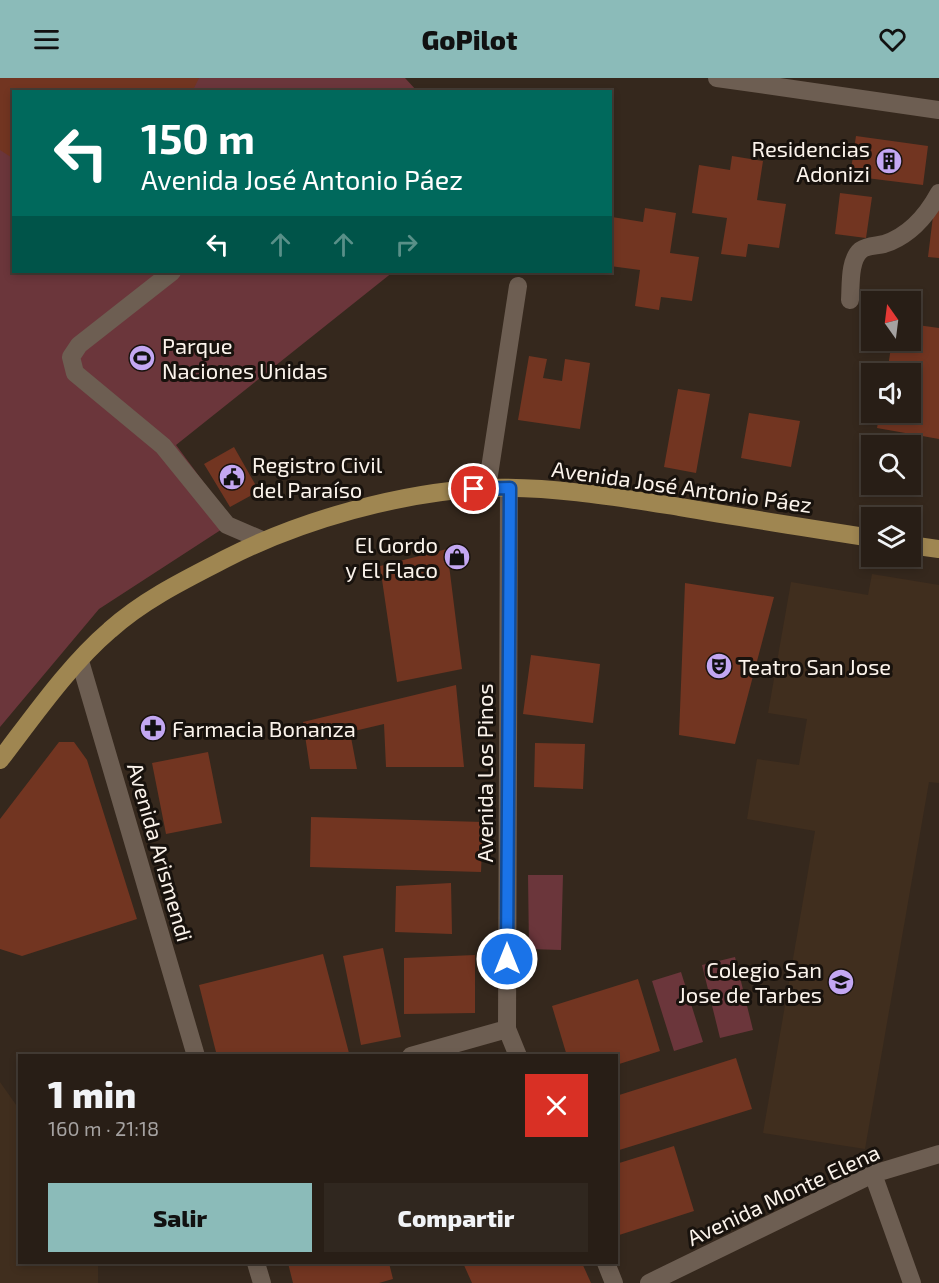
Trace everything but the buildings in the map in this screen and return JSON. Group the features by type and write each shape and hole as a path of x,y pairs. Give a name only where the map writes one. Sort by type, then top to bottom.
{"main road":[{"name":"Avenida José Antonio Páez","path":"0,760 39,708 110,629 153,599 262,540 336,516 400,500 487,488 510,488 600,494 861,536"},
{"path":"921,547 939,549"}],"street":[{"path":"717,78 939,110"},
{"path":"850,300 852,266 860,250 884,244 903,235 931,207 939,193"},
{"path":"171,273 79,345 70,357 75,373 163,446 227,525 262,540"},
{"path":"487,488 518,286"},
{"name":"Avenida Los Pinos","path":"510,488 507,1029 517,1054"},
{"name":"Avenida Arismendi","path":"80,661 195,1054"},
{"path":"418,1054 507,1029"},
{"name":"Avenida Monte Elena","path":"649,1283 873,1174 939,1154"},
{"path":"873,1174 912,1283"},
{"path":"256,1264 262,1283"},
{"path":"606,1264 614,1283"}],"shaded area":[{"name":"Parque Naciones Unidas","path":"0,78 405,78 416,90 12,90 12,273 392,273 176,445 233,522 99,609 0,727"},
{"name":"Colegio San Jose de Tarbes","path":"872,574 939,585 939,783 929,782 865,1149 763,1133 815,831 747,819 757,759 799,765 807,719 768,713 791,582 868,595"},
{"path":"528,875 563,875 561,950 529,949"},
{"path":"735,957 753,1030 720,1038 702,965"},
{"path":"681,972 703,1042 674,1051 652,981"},
{"path":"0,1082 18,1108 18,1264 98,1264 98,1283 0,1283"}],"place":[{"name":"Residencias Adonizi","path":"889,161"},
{"name":"Parque Naciones Unidas","path":"142,358"},
{"name":"Registro Civil del Paraíso","path":"232,477"},
{"name":"El Gordo y El Flaco","path":"457,557"},
{"name":"Teatro San Jose","path":"719,666"},
{"name":"Farmacia Bonanza","path":"153,728"},
{"name":"Colegio San Jose de Tarbes","path":"841,982"}],"route":[{"path":"474,489 510,488 507,959"}]}
